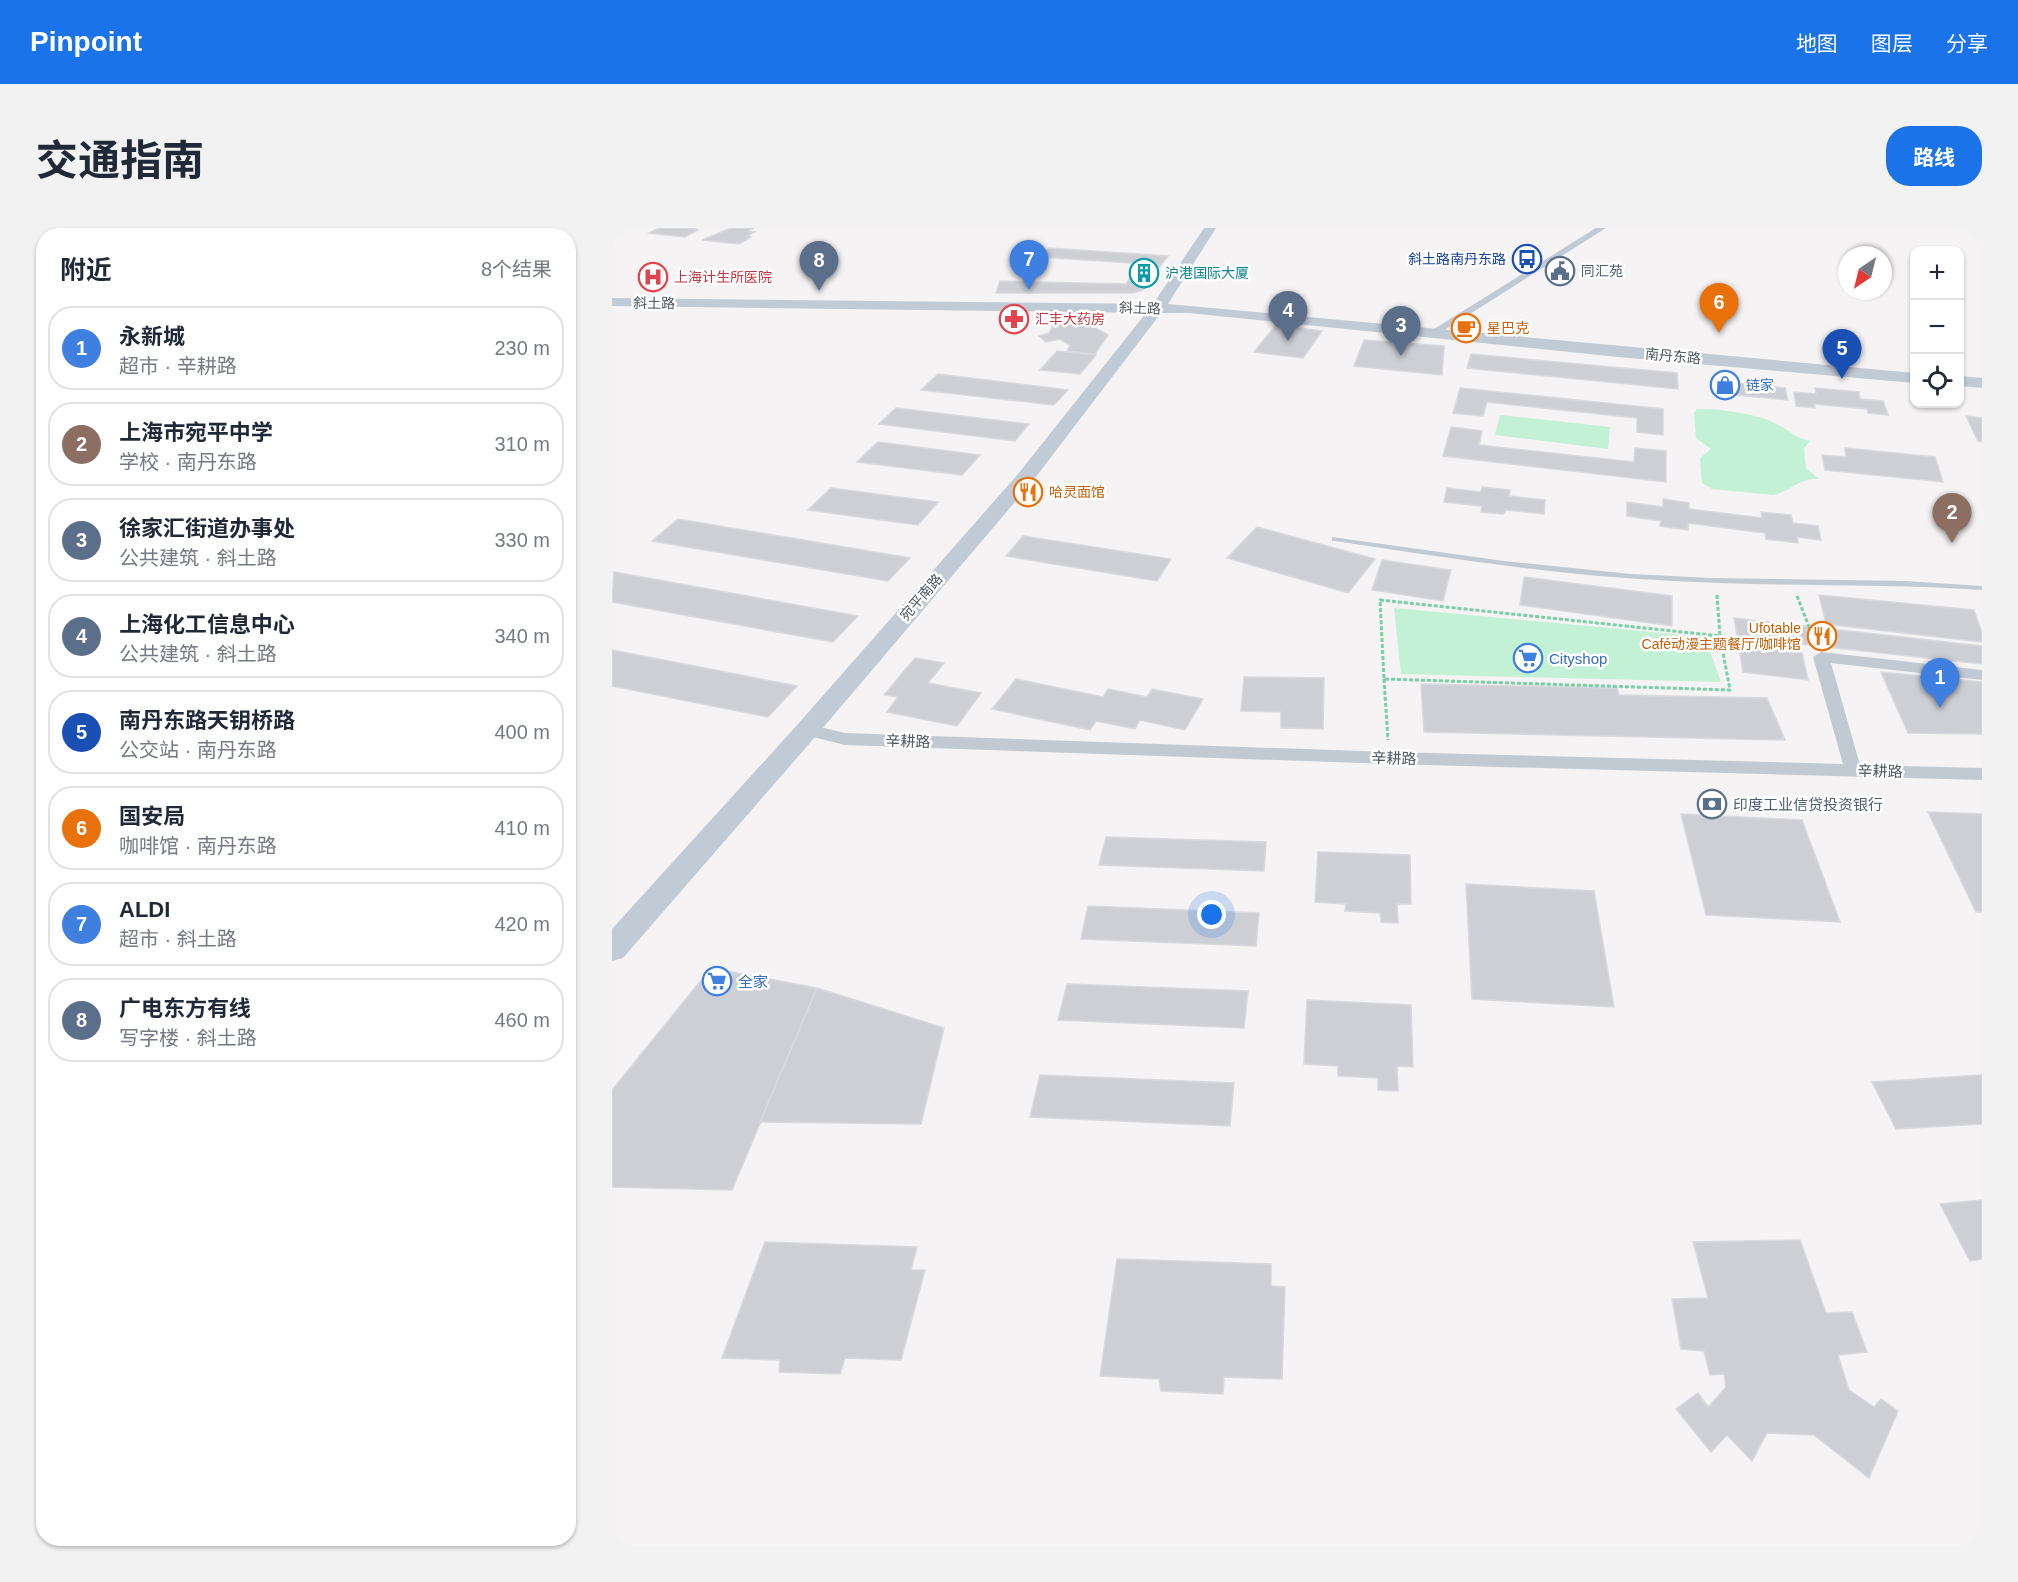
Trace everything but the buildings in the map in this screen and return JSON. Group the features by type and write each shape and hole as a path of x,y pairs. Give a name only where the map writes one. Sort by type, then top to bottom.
{"main road":[{"name":"宛平南路","path":"612,949 807,730 1025,478 1158,308 1210,228"},
{"name":"斜土路","path":"612,302 1189,309 1431,334"},
{"name":"南丹东路","path":"1431,334 1910,378"},
{"path":"1964,381 1982,383"}],"street":[{"path":"1431,334 1602,228"},
{"path":"1853,770 1821,657 1982,675"},
{"name":"辛耕路","path":"807,730 844,739 1390,758 1982,774"}],"lane":[{"path":"1335,539 1507,566 1674,579 1887,583 1982,588"}],"path":[{"path":"1796,593 1817,646"},
{"path":"1384,679 1730,690 1720,636 1380,600 1384,679 1390,758"}],"green space":[{"path":"1697,409 1760,417 1810,441 1804,448 1806,468 1819,479 1805,481 1773,495 1712,489 1702,483 1700,458 1711,449 1696,438 1694,413"},
{"path":"1500,415 1610,427 1608,449 1495,435"},
{"path":"1394,608 1705,637 1721,682 1401,674"}],"place":[{"name":"斜土路南丹东路","path":"1527,259"},
{"name":"同汇苑","path":"1560,271"},
{"name":"沪港国际大厦","path":"1144,273"},
{"name":"上海计生所医院","path":"653,277"},
{"name":"ALDI","path":"1029,290"},
{"name":"广电东方有线","path":"819,291"},
{"name":"汇丰大药房","path":"1014,319"},
{"name":"星巴克","path":"1466,328"},
{"name":"国安局","path":"1719,333"},
{"name":"上海化工信息中心","path":"1288,341"},
{"name":"徐家汇街道办事处","path":"1401,356"},
{"name":"南丹东路天钥桥路","path":"1842,379"},
{"name":"链家","path":"1725,385"},
{"name":"哈灵面馆","path":"1028,492"},
{"name":"上海市宛平中学","path":"1952,543"},
{"name":"Ufotable Café动漫主题餐厅/咖啡馆","path":"1822,636"},
{"name":"Cityshop","path":"1528,658"},
{"name":"永新城","path":"1940,708"},
{"name":"印度工业信贷投资银行","path":"1712,804"},
{"name":"全家","path":"717,981"}]}
